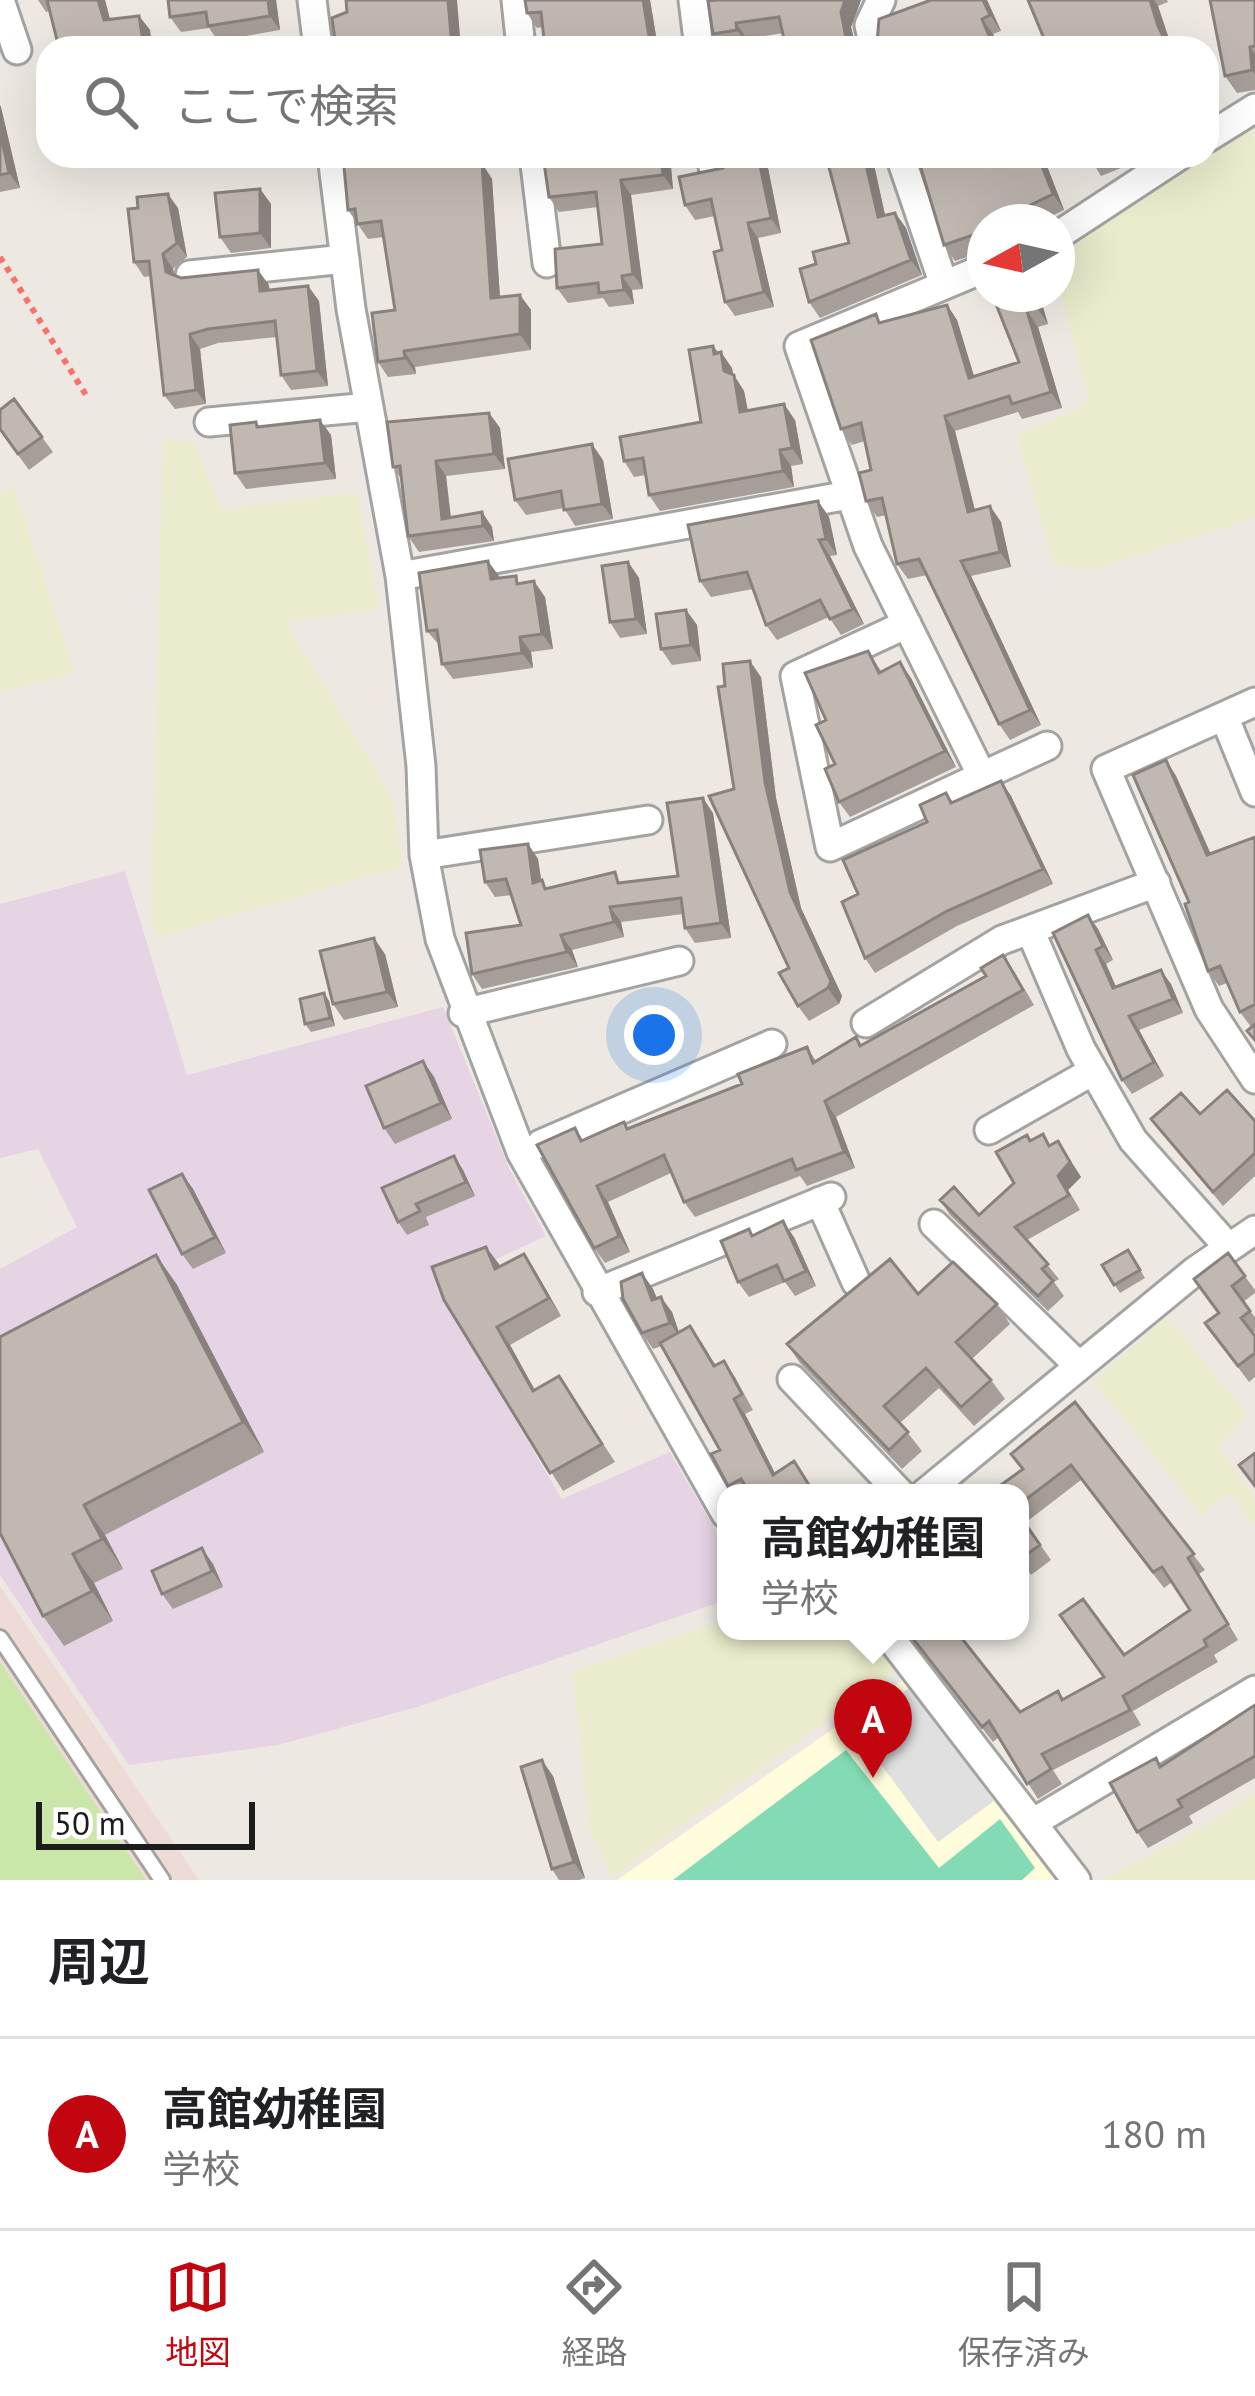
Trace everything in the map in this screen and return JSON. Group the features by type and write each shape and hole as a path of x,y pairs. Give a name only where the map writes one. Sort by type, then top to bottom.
{"street":[{"path":"0,0 17,50"},
{"path":"312,0 314,36"},
{"path":"516,0 520,36"},
{"path":"693,0 698,36"},
{"path":"871,36 868,25 881,0"},
{"path":"1219,130 1255,108"},
{"path":"334,168 400,576 421,766 424,855 440,939 521,1153 717,1499"},
{"path":"535,168 547,263"},
{"path":"904,168 944,285"},
{"path":"1075,224 1161,168"},
{"path":"190,275 345,259"},
{"path":"967,275 800,346 848,495 982,776"},
{"path":"209,422 369,407"},
{"path":"400,576 848,495"},
{"path":"907,623 795,676 830,847 1047,746"},
{"path":"1255,702 1106,769 1209,1009 1255,1079"},
{"path":"1224,716 1255,791"},
{"path":"424,855 648,820"},
{"path":"866,1023 1002,940 1156,883"},
{"path":"1030,930 1132,1140 1229,1248"},
{"path":"464,1012 679,961"},
{"path":"521,1153 772,1044"},
{"path":"989,1130 1094,1070"},
{"path":"597,1292 825,1199 856,1282"},
{"path":"934,1224 1079,1366"},
{"path":"936,1484 1255,1230"},
{"path":"792,1379 891,1484"},
{"path":"892,1640 1076,1880"},
{"path":"1034,1822 1255,1690"}],"lane":[{"path":"0,1638 161,1880"}],"path":[{"path":"0,257 86,395"}],"shaded area":[{"path":"125,871 187,1075 443,1007 509,1168 546,1236 437,1287 562,1499 670,1452 717,1533 717,1603 417,1707 278,1745 129,1765 0,1575 0,1269 77,1227 38,1149 0,1158 0,904"},
{"path":"0,1586 199,1880 0,1880"},
{"path":"907,1677 1059,1880 617,1880"},
{"path":"910,1687 994,1801 938,1842 855,1729"}],"green space":[{"path":"1255,125 1255,518 1093,570 1053,564 1017,435 1075,411 1089,399 1065,312 1075,312 1075,244 1190,168 1219,168 1219,149"},
{"path":"163,441 195,442 221,509 358,493 379,610 285,621 393,799 403,866 156,938 151,913"},
{"path":"15,488 76,674 0,691 0,493"},
{"path":"1167,1316 1247,1414 1218,1447 1255,1497 1255,1526 1230,1493 1201,1515 1094,1382"},
{"path":"717,1623 717,1640 874,1640 896,1670 612,1877 589,1827 573,1672"},
{"path":"0,1662 146,1880 0,1880"},
{"path":"846,1750 939,1868 1000,1819 1035,1868 1022,1880 673,1880"},
{"path":"1255,1793 1255,1880 1102,1880 1204,1826"}],"building":[{"path":"47,0 98,0 104,20 139,16 142,36 56,36"},
{"path":"168,0 268,0 270,16 208,26 206,12 170,17"},
{"path":"346,0 448,0 451,36 334,36 332,18 347,12"},
{"path":"525,0 643,0 649,36 544,36 541,12 527,13"},
{"path":"845,0 841,12 846,36 783,36 779,17 736,23 737,30 713,34 708,1"},
{"path":"931,0 983,0 990,15 982,19 989,36 878,36 879,19"},
{"path":"1028,0 1150,0 1163,36 1043,36"},
{"path":"1210,0 1255,0 1252,70 1225,76"},
{"path":"0,132 9,173 0,175"},
{"path":"344,168 482,168 491,298 520,295 520,334 404,351 405,358 378,362 372,313 395,310 381,221 357,224 355,209 348,210"},
{"path":"545,168 662,168 663,175 621,180 633,274 622,276 624,290 599,293 598,283 557,288 555,249 602,244 596,192 549,197"},
{"path":"723,168 761,168 771,218 748,223 764,292 725,302 714,252 722,250 711,199 685,205 679,177"},
{"path":"829,168 867,168 878,217 895,213 911,260 809,302 800,269 816,264 813,252 849,243"},
{"path":"921,168 1043,168 1053,194 1033,204 967,204 967,237 944,245"},
{"path":"260,189 260,233 220,237 215,193"},
{"path":"168,194 177,243 163,254 166,272 181,278 258,270 260,291 308,286 317,371 281,375 275,321 208,329 190,334 196,390 164,395 149,261 134,262 128,209 138,208 137,197"},
{"path":"947,305 969,378 1019,362 999,312 1027,312 1051,392 1012,404 1009,396 945,416 968,512 990,506 1000,552 961,561 1030,710 999,724 919,559 897,564 882,498 866,501 859,473 871,470 861,423 841,429 811,340 876,314 879,323"},
{"path":"713,346 714,354 721,352 724,371 734,375 740,412 784,404 792,448 780,450 783,471 649,495 643,458 624,461 620,437 701,422 689,350"},
{"path":"14,399 42,437 18,454 0,429 0,410"},
{"path":"489,413 494,454 436,461 442,519 482,512 483,526 408,536 400,466 393,467 387,422"},
{"path":"320,420 325,463 235,473 230,425"},
{"path":"592,444 602,504 564,510 561,491 515,500 508,459"},
{"path":"818,501 826,539 819,540 853,609 830,619 820,600 766,625 747,572 700,581 688,525"},
{"path":"488,561 491,579 516,576 517,584 534,581 542,634 520,637 522,653 442,664 437,630 427,631 419,573"},
{"path":"628,562 636,619 610,622 602,566"},
{"path":"686,610 691,645 661,649 656,614"},
{"path":"868,651 879,673 900,662 945,751 839,802 825,769 835,764 816,725 826,720 805,673"},
{"path":"750,661 765,782 790,892 831,981 828,988 798,1006 779,973 789,968 709,796 734,789 718,687 725,686 723,664"},
{"path":"1166,760 1207,855 1255,837 1255,1004 1240,1012 1220,966 1208,971 1185,904 1189,902 1133,775"},
{"path":"1001,781 1043,869 947,911 865,958 842,902 858,894 843,860 927,822 920,805 946,793 951,803"},
{"path":"703,798 721,923 685,928 681,898 610,907 614,922 561,935 567,952 472,974 466,933 521,925 506,879 485,882 480,850 528,844 533,883 542,880 545,889 615,872 618,883 678,876 667,803"},
{"path":"1088,915 1103,946 1096,950 1113,988 1161,970 1173,999 1129,1016 1154,1062 1122,1080 1053,933"},
{"path":"374,938 387,992 333,1004 320,951"},
{"path":"1003,955 1023,990 825,1101 844,1152 796,1170 792,1159 684,1202 664,1155 597,1186 619,1236 594,1248 537,1145 575,1128 581,1141 624,1122 627,1129 742,1084 738,1074 807,1047 813,1063 856,1037 860,1046 986,976 981,968"},
{"path":"324,993 330,1018 305,1024 300,999"},
{"path":"423,1061 441,1103 384,1128 366,1086"},
{"path":"1227,1090 1255,1121 1255,1153 1213,1192 1151,1119 1181,1093 1200,1114"},
{"path":"1043,1134 1049,1146 1058,1141 1070,1162 1058,1176 1069,1195 1015,1227 1048,1264 1042,1269 1053,1281 1038,1296 940,1200 954,1187 979,1215 1014,1183 996,1152 1027,1135 1030,1141"},
{"path":"454,1156 466,1182 416,1204 420,1211 398,1222 382,1188"},
{"path":"182,1174 215,1237 182,1254 149,1190"},
{"path":"783,1221 806,1271 784,1281 777,1265 738,1282 721,1241 749,1229 752,1236"},
{"path":"486,1247 495,1269 524,1254 549,1298 497,1327 533,1391 559,1376 602,1444 550,1473 444,1300 432,1267"},
{"path":"1128,1250 1140,1270 1114,1285 1102,1265"},
{"path":"1228,1253 1245,1276 1232,1286 1250,1311 1241,1318 1255,1336 1255,1353 1238,1366 1205,1323 1219,1313 1194,1279"},
{"path":"156,1255 243,1422 84,1505 102,1539 73,1554 92,1591 43,1616 0,1533 0,1337"},
{"path":"890,1259 918,1294 953,1262 997,1304 956,1342 991,1380 961,1407 926,1368 884,1406 908,1432 889,1450 787,1344"},
{"path":"642,1273 652,1300 661,1297 670,1323 642,1333 623,1299 621,1282"},
{"path":"690,1326 714,1366 724,1361 742,1394 734,1399 773,1475 794,1461 808,1484 744,1484 741,1479 727,1484 711,1454 720,1450 660,1343"},
{"path":"1075,1402 1194,1554 1188,1558 1228,1624 1204,1640 1207,1646 1123,1696 1130,1710 1042,1754 1051,1769 1027,1784 989,1721 982,1727 914,1640 963,1640 1020,1712 1058,1691 1062,1700 1104,1677 1060,1615 1083,1599 1124,1655 1190,1610 1162,1567 1153,1572 1071,1465 1029,1497 1029,1484 1002,1484 1023,1469 1011,1454"},
{"path":"1255,1453 1255,1486 1239,1465"},
{"path":"1029,1529 1040,1545 1029,1553"},
{"path":"202,1548 212,1571 162,1594 152,1571"},
{"path":"1255,1705 1255,1756 1178,1800 1182,1807 1137,1832 1110,1783 1156,1758 1160,1767"},
{"path":"542,1760 574,1862 552,1869 521,1767"}],"place":[{"name":"高館幼稚園","path":"873,1778"}]}
